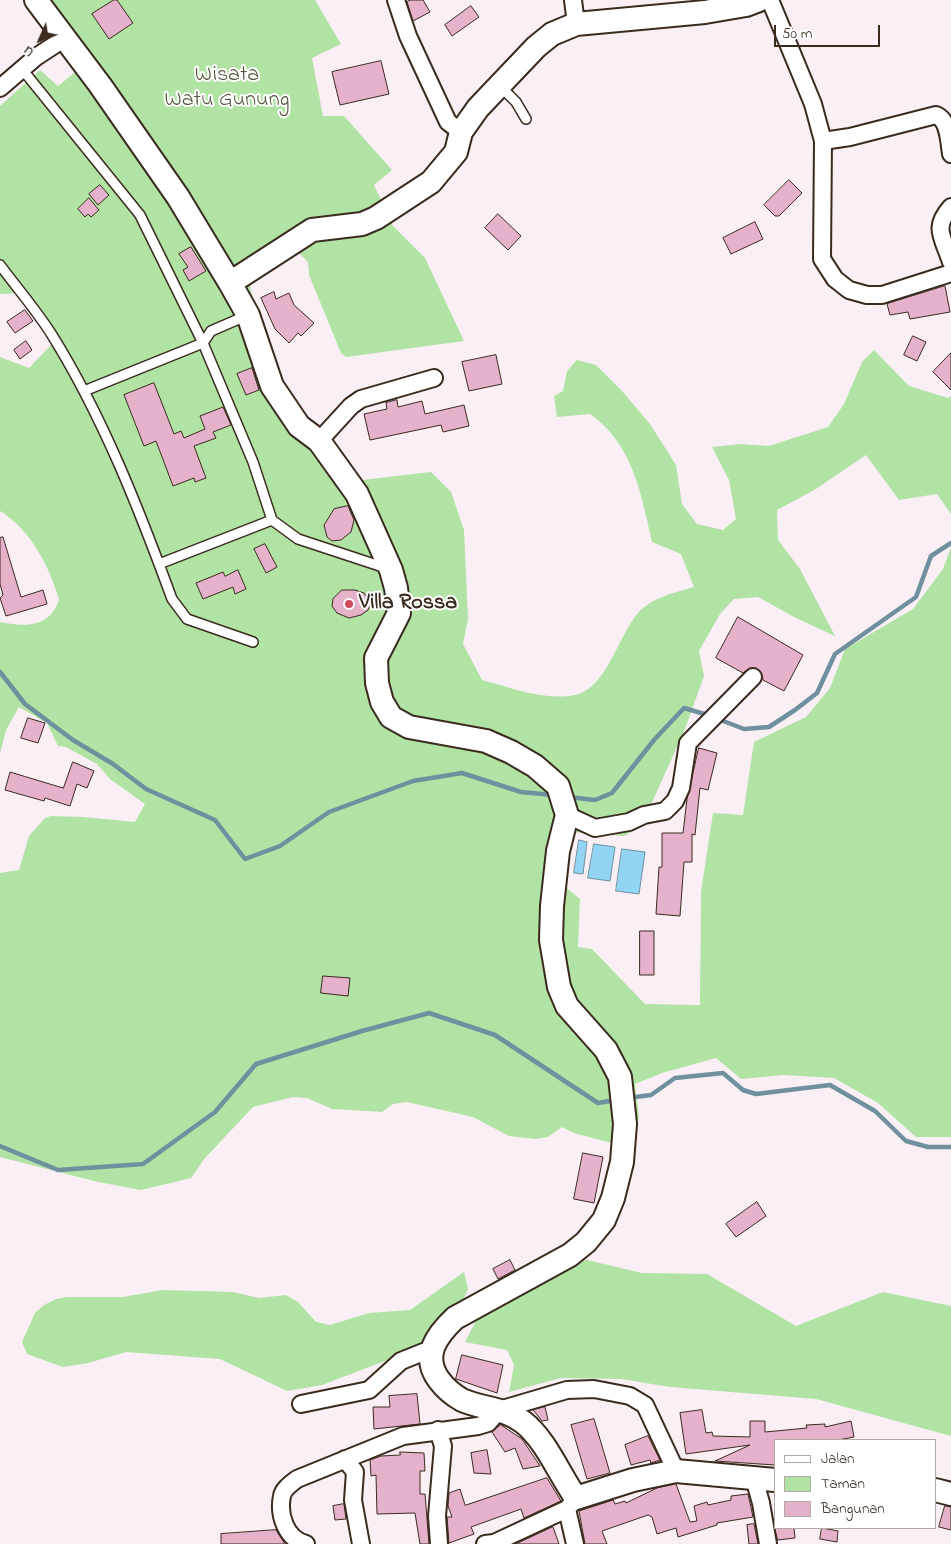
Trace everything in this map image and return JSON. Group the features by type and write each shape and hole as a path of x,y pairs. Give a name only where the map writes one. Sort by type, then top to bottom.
{"street":[{"path":"36,0 178,197 248,315 272,386 299,426 320,441 357,494 391,570 399,613 376,658 378,689 382,702 391,717 409,727 486,741 511,752 535,766 563,801 595,828 629,822 644,815 665,811 675,801 682,788 688,744 753,678"},
{"path":"396,0 408,36 448,122 461,132"},
{"path":"573,0 576,24"},
{"path":"230,283 312,230 362,224 376,218 431,182 444,169 456,152 461,132 478,108 536,47 552,34 576,24 705,12 746,5 759,0"},
{"path":"770,0 813,104 823,141 822,259 834,278 849,290 867,295 882,295 951,274"},
{"path":"0,88 36,57 65,38"},
{"path":"823,141 850,137 936,115 941,117 945,123 951,154"},
{"path":"951,207 941,218 939,226 951,262"},
{"path":"320,441 351,406 361,399 434,378"},
{"path":"563,801 552,906 552,940 559,987 567,1006 606,1050 620,1077 625,1124 622,1162 614,1198 604,1220 586,1242 570,1255 455,1318 442,1330 431,1349 430,1359 433,1373 450,1392 462,1400 499,1410 524,1423 542,1445 571,1503 575,1544"},
{"path":"301,1404 369,1390 401,1360 431,1349"},
{"path":"306,1544 296,1542 288,1534 283,1517 282,1496 286,1489 297,1479 403,1436 488,1423 499,1410 567,1390 594,1388 640,1400 651,1413 676,1471"},
{"path":"438,1430 443,1446 438,1516 439,1544"},
{"path":"345,1459 355,1472 353,1500 361,1544"},
{"path":"491,1544 571,1503 634,1480 676,1471 764,1479 761,1503 768,1544"},
{"path":"936,1490 951,1494"}],"lane":[{"path":"22,69 140,215 203,343 253,462 272,520 298,539 391,570"},
{"path":"500,86 516,102 526,119"},
{"path":"0,265 51,334 84,391 114,453 172,599 187,619 252,642"},
{"path":"84,391 203,343 211,331 248,315"},
{"path":"159,564 272,520"}],"green space":[{"name":"Wisata Watu Gunung","path":"52,0 315,0 341,44 312,58 323,116 344,116 392,170 374,185 393,226 425,258 464,341 346,357 341,353 309,275 308,262 295,249 248,277 254,303 292,408 362,480 431,472 451,492 464,530 468,619 463,644 482,680 540,695 575,695 586,691 604,672 632,621 639,612 657,599 694,587 681,554 652,542 644,506 633,471 626,455 605,426 590,414 557,417 554,396 563,391 567,371 577,360 596,365 622,391 650,424 676,465 682,504 697,524 723,530 736,519 729,480 712,447 741,444 769,446 828,427 844,404 862,362 874,350 909,386 948,398 951,396 951,514 937,494 899,500 866,455 816,489 777,510 778,540 800,569 835,636 796,618 758,597 734,599 720,614 699,651 704,676 685,729 641,827 624,836 571,832 558,881 580,899 578,947 592,949 645,1004 700,1005 701,892 713,813 743,815 754,742 806,717 830,688 845,649 913,609 943,569 951,547 951,1137 916,1137 878,1103 834,1078 784,1075 741,1079 716,1058 662,1073 635,1084 639,1117 630,1148 574,1133 562,1127 548,1137 535,1139 509,1136 473,1117 407,1102 393,1104 382,1112 332,1109 307,1098 293,1097 253,1107 205,1158 191,1178 141,1190 98,1182 0,1157 0,873 19,870 29,836 45,818 51,816 83,817 135,822 145,804 110,779 97,764 66,747 58,746 47,723 19,707 6,730 0,754 0,622 27,625 43,621 55,609 59,600 50,575 37,550 21,528 0,511 0,357 29,368 53,343 20,293 0,294 0,106 40,70 58,86 94,57"},
{"path":"587,1260 642,1273 707,1274 796,1326 883,1292 951,1306 951,1436 816,1399 670,1387 621,1379 561,1378 509,1392 514,1365 507,1350 465,1342 477,1319 552,1265"},
{"path":"464,1272 468,1289 456,1317 435,1342 322,1385 287,1391 220,1359 126,1352 88,1363 63,1367 27,1354 22,1342 35,1313 44,1305 56,1299 67,1297 123,1297 162,1290 233,1292 259,1298 286,1295 298,1302 316,1322 330,1325 369,1313 410,1310"}],"water":[{"path":"579,840 587,842 583,874 574,873"},
{"path":"594,844 615,847 610,881 588,878"},
{"path":"622,849 645,852 639,894 616,891"}],"building":[{"path":"117,0 133,23 109,39 92,14"},
{"path":"423,0 430,12 413,21 407,2"},
{"path":"471,6 479,17 452,36 445,25"},
{"path":"381,61 389,94 340,105 332,72"},
{"path":"789,180 802,193 779,216 775,216 764,205"},
{"path":"100,185 109,195 98,205 89,194"},
{"path":"89,198 99,210 91,217 88,214 85,217 78,209"},
{"path":"498,214 521,236 508,250 485,228"},
{"path":"755,222 763,239 731,254 723,238"},
{"path":"191,247 206,271 189,281 183,270 188,267 179,254"},
{"path":"945,286 950,312 910,319 908,312 890,315 887,304"},
{"path":"274,292 276,299 289,293 294,305 314,323 301,336 298,333 289,343 275,329 261,298"},
{"path":"25,310 33,321 15,333 7,322"},
{"path":"913,336 926,342 917,361 904,355"},
{"path":"26,341 32,350 20,359 14,350"},
{"path":"951,353 951,390 933,372"},
{"path":"496,355 502,384 469,391 462,362"},
{"path":"252,368 259,390 246,395 237,374"},
{"path":"154,383 174,434 181,431 184,438 205,429 200,416 223,407 231,425 213,432 216,438 194,446 206,478 195,482 194,478 173,486 156,441 144,446 124,395"},
{"path":"397,400 398,407 422,401 425,414 464,405 469,426 443,432 441,425 370,440 364,414 387,409 386,403"},
{"path":"348,506 354,520 351,532 341,540 332,541 327,537 324,525 334,509"},
{"path":"3,537 21,597 43,590 47,604 6,616 0,598 3,595 0,584 0,538"},
{"path":"265,544 277,567 266,573 254,549"},
{"path":"238,570 246,589 235,594 233,587 203,599 196,583 223,572 225,576"},
{"path":"342,590 355,590 364,593 371,604 368,610 361,615 349,618 337,613 332,606 333,599"},
{"path":"738,617 803,655 784,691 763,680 762,674 756,668 750,668 743,673 716,658"},
{"path":"28,718 45,723 38,743 21,738"},
{"path":"699,748 717,753 708,790 700,788 695,835 692,834 692,862 684,862 680,916 656,914 659,867 662,867 662,833 683,833 687,799"},
{"path":"73,762 94,771 87,788 77,784 70,806 45,798 44,801 5,790 10,772 63,788"},
{"path":"640,931 654,931 654,975 640,975"},
{"path":"323,976 350,978 348,996 321,993"},
{"path":"583,1153 603,1157 594,1203 574,1199"},
{"path":"757,1202 766,1216 736,1237 726,1224"},
{"path":"510,1260 515,1270 498,1279 493,1269"},
{"path":"462,1355 503,1365 497,1393 456,1379"},
{"path":"417,1394 420,1424 374,1429 373,1407 390,1407 389,1396"},
{"path":"545,1407 548,1420 542,1421 533,1410"},
{"path":"702,1410 706,1433 712,1432 713,1436 750,1437 750,1421 765,1421 765,1432 807,1428 806,1425 825,1424 825,1427 851,1421 854,1437 843,1439 774,1439 774,1465 715,1461 750,1445 686,1454 680,1413"},
{"path":"594,1419 610,1473 587,1479 571,1425"},
{"path":"501,1425 522,1439 540,1466 523,1469 515,1448 505,1452 492,1432"},
{"path":"648,1436 660,1460 651,1463 650,1460 631,1465 625,1445"},
{"path":"487,1450 491,1474 474,1473 471,1453"},
{"path":"400,1452 424,1453 425,1471 420,1471 420,1494 425,1494 429,1544 420,1544 415,1513 377,1514 376,1475 371,1476 370,1460 381,1456 400,1455"},
{"path":"547,1478 561,1501 524,1518 521,1509 471,1527 474,1534 449,1543 447,1517 452,1517 448,1506 449,1493 460,1489 465,1505"},
{"path":"676,1484 690,1522 697,1521 694,1506 707,1502 708,1505 731,1500 731,1496 748,1494 753,1517 717,1523 717,1525 678,1537 676,1528 657,1534 652,1517 648,1515 602,1531 607,1544 585,1544 579,1511 613,1500 615,1504 625,1501 626,1503 657,1488"},
{"path":"344,1504 346,1519 335,1520 333,1506"},
{"path":"945,1506 951,1507 951,1530 939,1527"},
{"path":"754,1524 758,1544 749,1544 747,1525"},
{"path":"553,1527 559,1544 516,1544"},
{"path":"775,1529 794,1529 795,1538 778,1540"},
{"path":"822,1529 838,1531 837,1542 820,1539"},
{"path":"276,1530 285,1544 221,1544 221,1534"}],"waterway":[{"path":"718,719 744,729 769,727 795,710 817,693 835,654 916,597 931,556 951,543"},
{"path":"0,672 25,704 73,740 113,764 146,789 215,820 245,859 280,846 329,812 413,781 462,773 521,792 553,795"},
{"path":"568,797 595,800 612,793 654,740 684,708 711,716"},
{"path":"0,1146 58,1170 143,1164 215,1112 256,1064 362,1031 429,1013 495,1035 598,1103 615,1100"},
{"path":"628,1098 651,1095 675,1078 723,1073 743,1090 756,1094 830,1085 875,1111 906,1141 928,1147 951,1147"}],"place":[{"name":"Villa Rossa","path":"349,604"}]}
